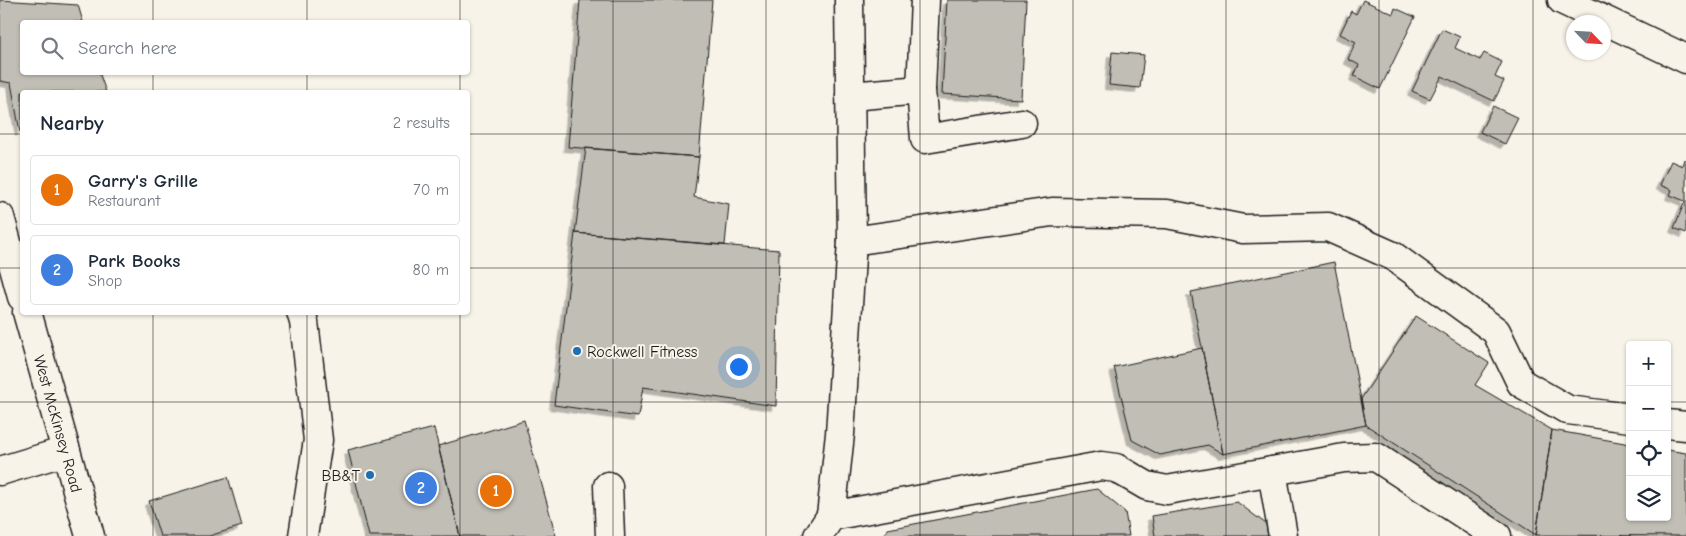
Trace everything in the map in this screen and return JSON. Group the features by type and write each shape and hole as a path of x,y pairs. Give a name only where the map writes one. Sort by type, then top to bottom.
{"street":[{"path":"849,0 852,241 840,434 825,526 1101,466 1116,468 1147,486 1167,490 1344,458 1376,457 1497,536"},
{"path":"925,0 921,90 925,138 1022,123"},
{"path":"1562,0 1686,60"},
{"path":"850,96 921,90"},
{"path":"852,241 1052,212 1167,214 1243,229 1328,227 1393,256 1496,331 1521,383 1568,410 1626,417"},
{"path":"0,216 20,290"},
{"name":"West McKinsey Road","path":"28,315 90,536"},
{"path":"302,315 318,440 303,536"},
{"path":"1671,424 1686,426"},
{"path":"0,471 66,451"},
{"path":"1272,471 1283,536"},
{"path":"608,486 610,536"}],"building":[{"path":"0,0 78,5 82,20 20,20 20,75 100,75 105,90 20,90 20,132 11,83 0,81"},
{"path":"580,0 712,0 699,157 568,147"},
{"path":"947,0 1026,0 1021,99 942,94"},
{"path":"1363,0 1393,14 1395,8 1415,17 1380,89 1354,76 1359,65 1348,59 1356,42 1340,34 1351,11 1356,14"},
{"path":"1442,29 1460,37 1455,48 1480,60 1484,53 1502,62 1495,77 1504,81 1494,101 1442,76 1430,99 1412,91"},
{"path":"1112,52 1144,55 1140,88 1109,85"},
{"path":"1493,106 1518,118 1505,144 1480,132"},
{"path":"586,148 699,157 694,197 729,204 725,245 575,233"},
{"path":"1684,159 1686,160 1686,233 1674,228 1685,201 1670,195 1672,190 1660,185 1671,161 1682,166"},
{"path":"575,233 779,250 776,406 643,387 638,417 554,405"},
{"path":"1334,262 1366,425 1223,454 1191,292"},
{"path":"1416,316 1489,363 1475,385 1552,430 1536,535 1366,425 1361,399"},
{"path":"1202,348 1223,454 1208,445 1160,455 1132,440 1114,367"},
{"path":"524,420 556,536 460,536 438,446"},
{"path":"434,428 460,536 369,536 348,450"},
{"path":"1552,430 1626,443 1626,521 1671,521 1671,451 1686,453 1686,536 1536,535"},
{"path":"228,477 242,526 209,536 160,536 149,501"},
{"path":"1097,489 1125,512 1129,536 882,536 888,529"},
{"path":"1237,502 1266,524 1268,536 1155,536 1152,516"}],"place":[{"name":"Rockwell Fitness","path":"577,351"},
{"name":"BB&T","path":"370,475"},
{"name":"Park Books","path":"421,488"},
{"name":"Garry's Grille","path":"496,491"}]}
